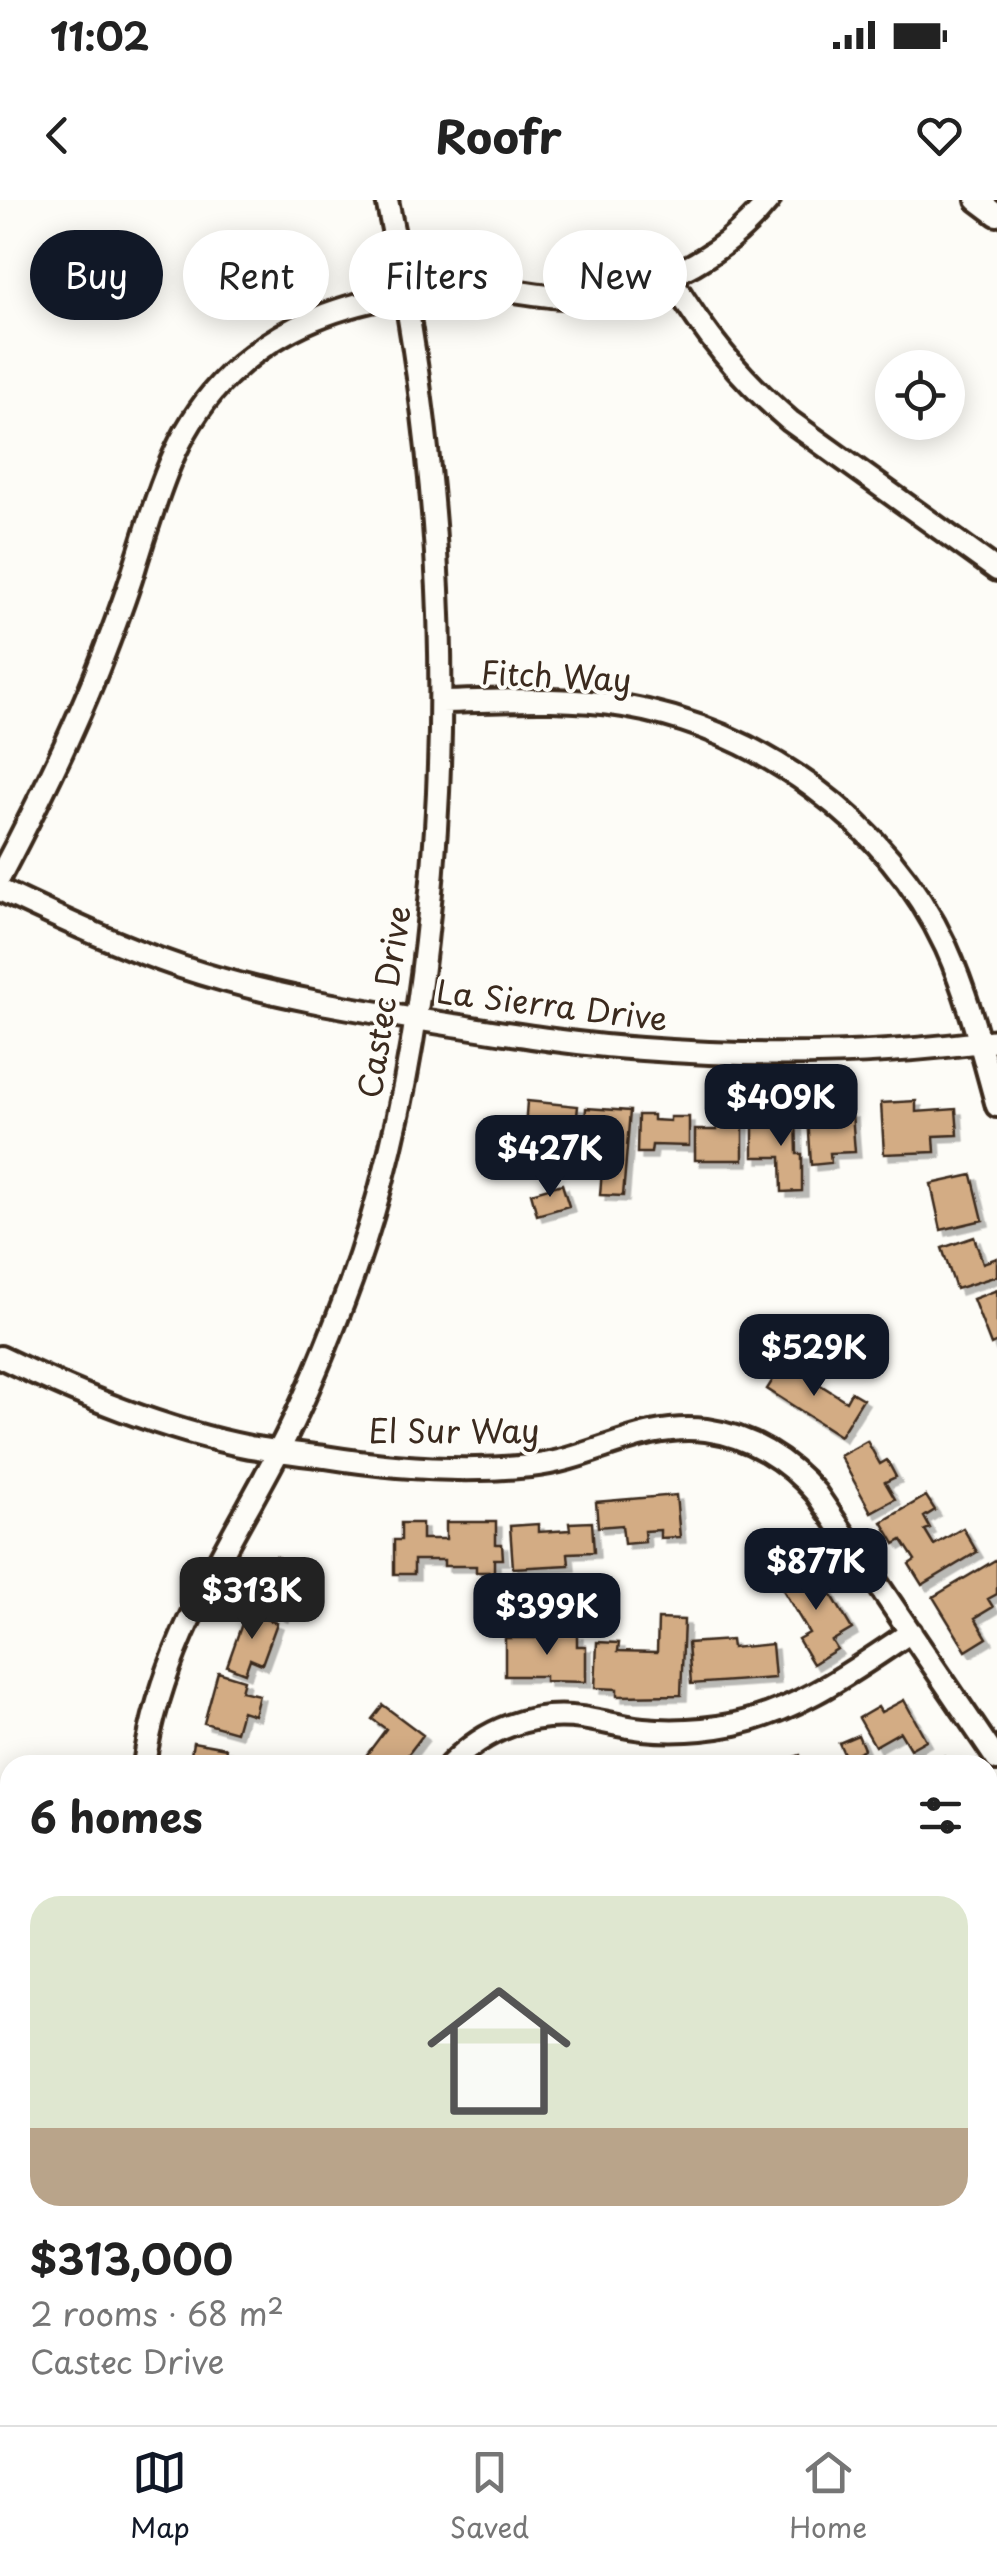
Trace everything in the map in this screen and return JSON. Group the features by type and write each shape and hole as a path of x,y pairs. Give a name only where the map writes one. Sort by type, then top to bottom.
{"street":[{"name":"Castec Drive","path":"387,200 393,230"},
{"path":"687,267 729,241 769,200"},
{"path":"977,200 997,214"},
{"path":"687,303 712,342 790,421 997,570"},
{"path":"0,876 81,710 176,446 228,375 274,339 327,312 349,306"},
{"name":"Castec Drive","path":"146,1755 156,1708 186,1622 279,1450 344,1300 368,1230 396,1124 416,1019 433,877 441,702 432,488 411,320"},
{"name":"Fitch Way","path":"441,702 575,701 653,712 740,743 793,773 864,832 922,903 988,1041 997,1106"},
{"name":"La Sierra Drive","path":"0,890 90,932 181,967 239,984 317,1003 548,1040 728,1054 878,1052 988,1041"},
{"name":"El Sur Way","path":"0,1357 125,1412 193,1433 250,1447 373,1464 477,1470 558,1463 647,1432 676,1428 732,1436 772,1454 806,1482 994,1755"},
{"path":"459,1755 495,1731 544,1717 583,1718 642,1730 674,1731 737,1724 826,1689 911,1632"}],"building":[{"path":"527,1101 578,1106 574,1145 542,1146 541,1158 523,1156"},
{"path":"916,1101 916,1112 956,1109 958,1135 934,1136 935,1152 884,1154 881,1103"},
{"path":"586,1108 630,1111 623,1196 600,1195 604,1145 583,1144"},
{"path":"852,1113 855,1152 830,1153 831,1163 811,1165 808,1116"},
{"path":"796,1114 802,1191 782,1192 781,1157 753,1157 753,1127 773,1127 773,1115"},
{"path":"638,1115 670,1121 670,1117 689,1117 689,1146 652,1145 651,1153 637,1153"},
{"path":"743,1117 743,1160 695,1160 695,1130 717,1130 716,1118"},
{"path":"972,1175 983,1220 941,1230 931,1184"},
{"path":"562,1184 569,1206 537,1215 531,1193"},
{"path":"974,1237 983,1263 997,1258 997,1276 956,1289 942,1248"},
{"path":"997,1290 997,1342 991,1345 973,1299"},
{"path":"784,1362 846,1401 851,1392 863,1399 840,1436 767,1389"},
{"path":"867,1441 880,1464 887,1460 896,1477 885,1482 895,1499 871,1512 840,1456"},
{"path":"676,1495 680,1537 660,1538 660,1530 644,1531 645,1542 624,1544 622,1525 598,1527 596,1502"},
{"path":"926,1496 935,1510 924,1517 930,1528 925,1530 934,1545 963,1528 977,1552 922,1585 909,1564 915,1560 902,1540 895,1544 882,1522"},
{"path":"446,1522 496,1522 496,1544 502,1544 503,1559 494,1559 494,1572 476,1572 476,1566 444,1566 444,1560 414,1560 414,1574 394,1574 394,1540 401,1540 401,1523 422,1523 422,1539 446,1539"},
{"path":"592,1522 594,1552 568,1553 569,1565 513,1568 510,1526 538,1524 538,1532 570,1530 569,1523"},
{"path":"276,1556 314,1575 299,1607 289,1602 282,1616 253,1602"},
{"path":"997,1559 997,1594 988,1599 993,1607 975,1618 987,1638 966,1651 933,1597"},
{"path":"814,1565 852,1629 832,1641 837,1649 813,1664 798,1639 809,1633 780,1585"},
{"path":"246,1612 277,1623 262,1664 250,1659 245,1673 227,1666"},
{"path":"658,1619 684,1620 681,1695 617,1696 617,1689 595,1688 597,1642 619,1643 618,1651 657,1652"},
{"path":"535,1634 577,1634 577,1646 586,1646 586,1682 505,1676 505,1638 535,1638"},
{"path":"731,1640 732,1648 772,1644 775,1678 691,1684 688,1643"},
{"path":"218,1672 244,1680 241,1691 259,1695 254,1715 242,1711 236,1732 204,1723"},
{"path":"904,1700 926,1740 910,1749 900,1732 875,1746 859,1718 878,1707 881,1712"},
{"path":"383,1705 423,1735 408,1755 366,1755 386,1729 372,1719"},
{"path":"858,1735 864,1749 845,1755 839,1743"},
{"path":"193,1742 226,1748 225,1755 191,1755"}]}
